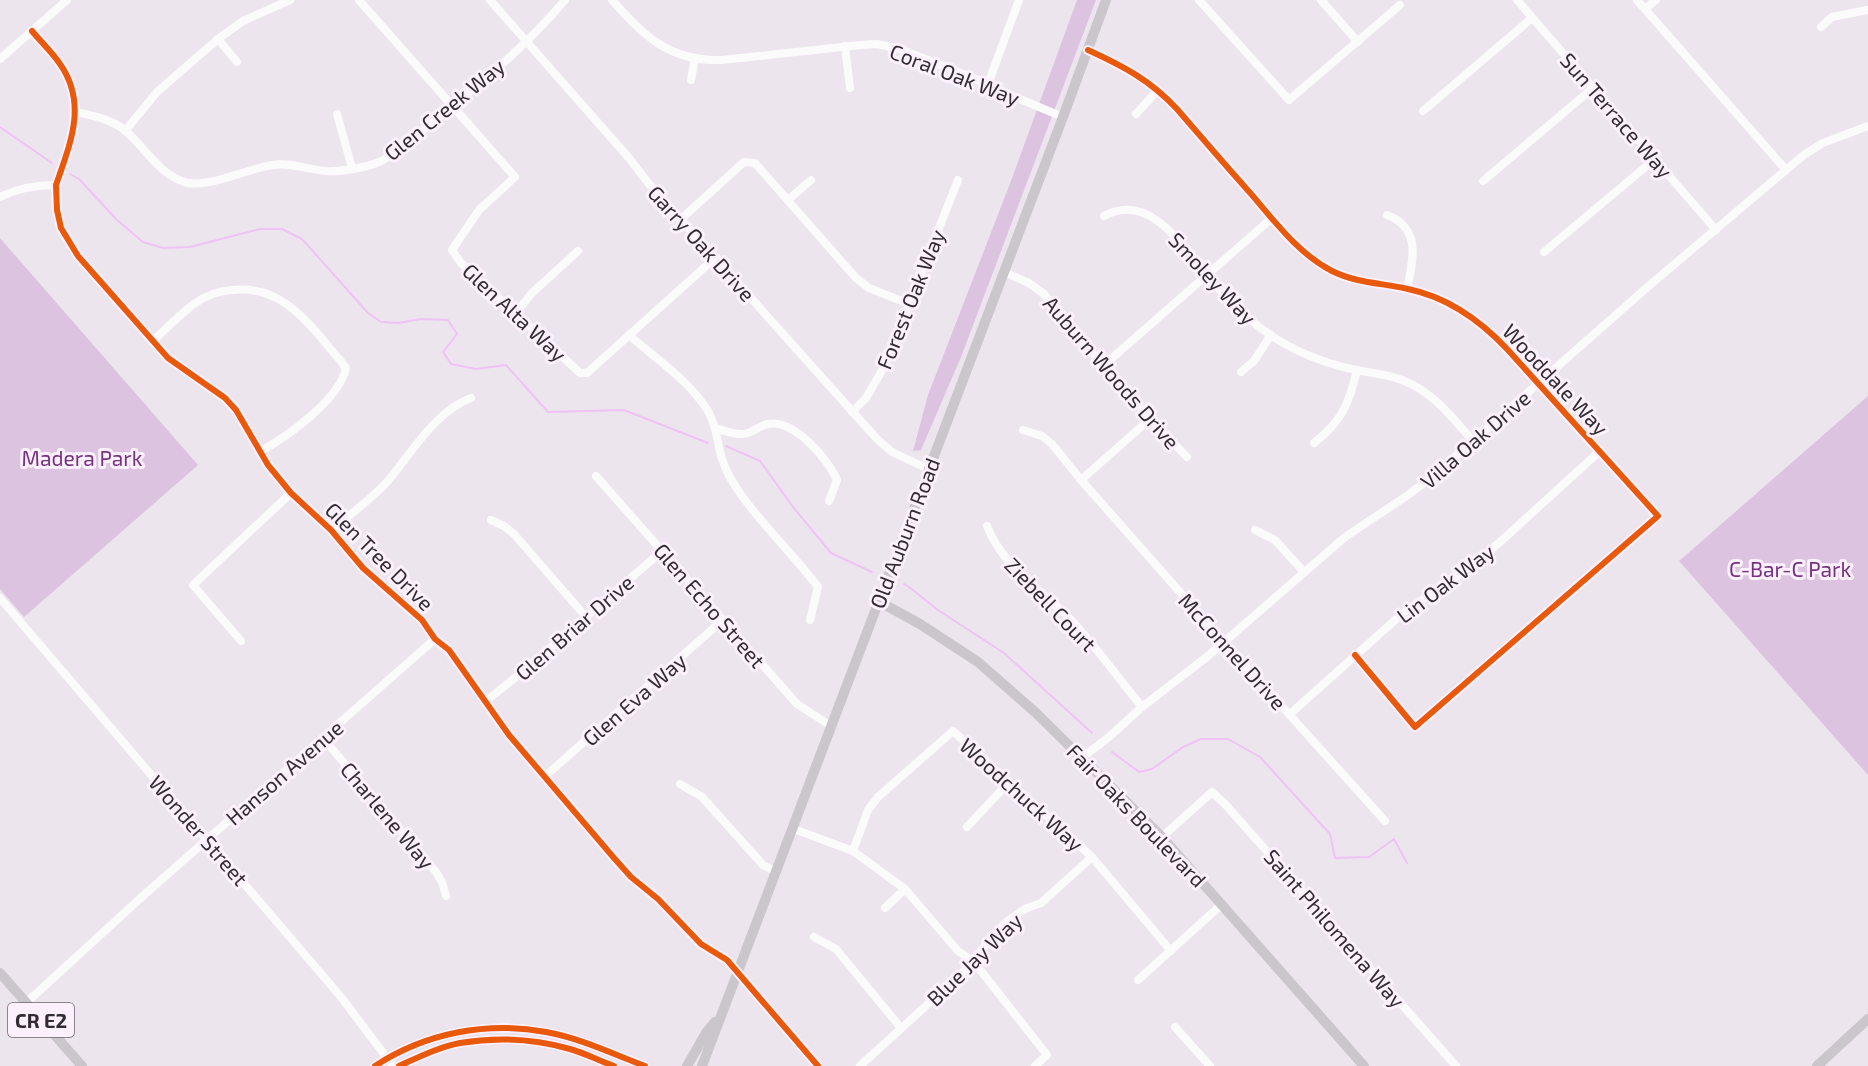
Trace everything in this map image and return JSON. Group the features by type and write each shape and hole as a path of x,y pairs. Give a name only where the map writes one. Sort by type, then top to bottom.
{"main road":[{"name":"Old Auburn Road","path":"702,1066 1106,0"},
{"name":"Fair Oaks Boulevard","path":"878,601 920,624 978,662 1083,757 1162,837 1364,1066"},
{"name":"CR E2","path":"0,973 82,1066"},
{"path":"687,1066 706,1033 721,1015"},
{"path":"1816,1066 1868,1019"},
{"path":"375,1066 390,1062 413,1045 478,1028 514,1028 547,1032 645,1066"},
{"path":"399,1066 459,1044 505,1040 537,1042 572,1049 614,1066"}],"street":[{"path":"0,59 67,0"},
{"path":"125,131 158,92 219,39 243,21 290,0"},
{"name":"Glen Alta Way","path":"359,0 515,177 479,210 452,250 461,263 580,373 588,373 630,335"},
{"name":"Garry Oak Drive","path":"490,0 852,412 887,448 928,469"},
{"name":"Glen Creek Way","path":"76,112 110,121 125,131 161,168 174,178 190,183 208,182 284,163 327,171 368,166 388,156 453,106 545,24 565,0"},
{"name":"Coral Oak Way","path":"612,0 638,29 653,41 678,54 722,60 845,46 877,44 892,46 1063,117"},
{"path":"988,84 1019,0"},
{"path":"1199,0 1289,100 1400,5"},
{"path":"1321,0 1358,42"},
{"name":"Sun Terrace Way","path":"1516,0 1716,230"},
{"path":"1637,0 1786,170"},
{"path":"1645,9 1656,0"},
{"path":"1821,27 1832,17 1868,10"},
{"path":"1423,111 1532,18"},
{"name":"Glen Tree Drive","path":"32,31 62,66 70,84 76,112 70,143 56,185 61,228 82,261 168,358 225,398 236,410 259,452 291,493 331,530 363,568 422,620 435,639 449,650 509,735 631,877 658,899 701,944 727,960 818,1066"},
{"path":"219,39 237,62"},
{"path":"845,46 850,88"},
{"name":"Wooddale Way","path":"1088,50 1126,68 1158,90 1303,251 1333,271 1364,282 1407,289 1448,304 1476,320 1502,343 1658,516 1415,727 1355,656"},
{"path":"691,80 695,58"},
{"path":"1483,181 1593,88"},
{"path":"1136,114 1158,90"},
{"path":"337,114 352,168"},
{"name":"Villa Oak Drive","path":"1083,757 1224,642 1352,532 1425,483 1651,284 1805,154 1823,143 1868,126"},
{"path":"1544,252 1655,159"},
{"path":"681,219 744,162 755,164 856,278 870,288 909,304"},
{"path":"788,200 811,180"},
{"name":"Forest Oak Way","path":"852,412 866,398 878,380 957,180"},
{"path":"0,197 33,186 56,185"},
{"name":"Smoley Way","path":"1104,216 1116,210 1128,209 1140,212 1159,222 1174,234 1207,276 1241,312 1271,335 1313,358 1394,377 1420,388 1438,402 1473,441"},
{"path":"1387,215 1402,223 1412,243 1413,256 1407,289"},
{"path":"1103,366 1272,218"},
{"path":"516,313 532,293 578,251"},
{"path":"716,257 630,335 684,380 708,412 715,428 723,460 738,489 799,561 818,588 810,620"},
{"name":"Auburn Woods Drive","path":"1004,272 1040,290 1103,366 1187,457"},
{"path":"152,342 195,303 214,293 256,290 281,299 292,307 346,368 344,375 322,405 288,435 259,452"},
{"path":"1241,372 1254,361 1271,335"},
{"path":"1314,443 1329,431 1344,413 1352,395 1357,370"},
{"path":"331,530 387,482 433,425 463,401 471,398"},
{"path":"1081,480 1150,419"},
{"path":"715,428 743,434 768,423 783,424 799,432 832,470 837,480 830,501"},
{"name":"McConnel Drive","path":"1023,430 1047,439 1224,642 1385,821"},
{"name":"Lin Oak Way","path":"1290,714 1418,601 1457,576 1500,542 1600,452"},
{"name":"Glen Echo Street","path":"596,476 796,704 831,726"},
{"path":"241,641 193,585 291,493"},
{"path":"491,520 514,534 586,617"},
{"name":"Ziebell Court","path":"987,526 999,551 1007,561 1073,622 1142,707"},
{"path":"1255,530 1275,540 1304,572"},
{"name":"Glen Briar Drive","path":"486,701 662,551"},
{"name":"Wonder Street","path":"0,598 341,996 390,1062"},
{"name":"Glen Eva Way","path":"544,777 723,620"},
{"name":"Hanson Avenue","path":"26,1003 435,639"},
{"name":"Woodchuck Way","path":"854,851 868,810 879,797 953,731 1092,857 1171,951"},
{"name":"Charlene Way","path":"323,738 436,872 446,896"},
{"path":"967,827 1009,782"},
{"path":"680,784 702,797 762,865 775,871"},
{"name":"Saint Philomena Way","path":"1162,837 1212,792 1456,1066"},
{"path":"791,828 854,851 905,889 958,951 974,962 1047,1055 1035,1066"},
{"name":"Blue Jay Way","path":"860,1066 974,962 1006,922 1025,909 1041,903 1092,857"},
{"path":"885,908 905,889"},
{"path":"1138,980 1221,905"},
{"path":"814,937 836,949 901,1028"},
{"path":"1176,1027 1210,1066"}],"green space":[{"path":"1077,0 1096,0 961,357 921,450 913,451 928,395 1011,181"},
{"name":"Madera Park","path":"0,238 198,465 24,617 0,589"},
{"name":"C-Bar-C Park","path":"1868,396 1868,775 1679,561"}],"waterway":[{"path":"0,127 52,163"},
{"path":"70,174 79,179 117,220 143,242 163,248 190,247 260,229 282,229 302,239 368,313 381,322 398,323 421,319 448,320 457,334 443,352 451,364 476,369 506,365 548,412 624,410 708,443"},
{"path":"726,446 760,461 793,507 831,553 872,572"},
{"path":"904,584 938,610 1004,653 1092,733"},
{"path":"1112,752 1139,772 1152,769 1183,747 1201,739 1228,739 1260,757 1330,834 1335,858 1369,857 1394,839 1407,863"}],"cycle path":[{"path":"32,31 60,64 73,94 74,124 56,185 57,210 61,228 78,256 168,358 225,398 236,410 268,465 291,493 331,530 363,568 422,620 435,639 449,650 509,735 614,858 701,944 727,960 818,1066"},
{"path":"1088,50 1136,75 1167,99 1289,237 1320,264 1350,278 1408,289 1436,298 1475,320 1508,350 1658,516 1415,727 1355,655"},
{"path":"375,1066 415,1045 436,1038 457,1032 501,1028 559,1035 584,1042 645,1066"},
{"path":"399,1066 452,1045 501,1040 529,1041 557,1046 614,1066"}]}
